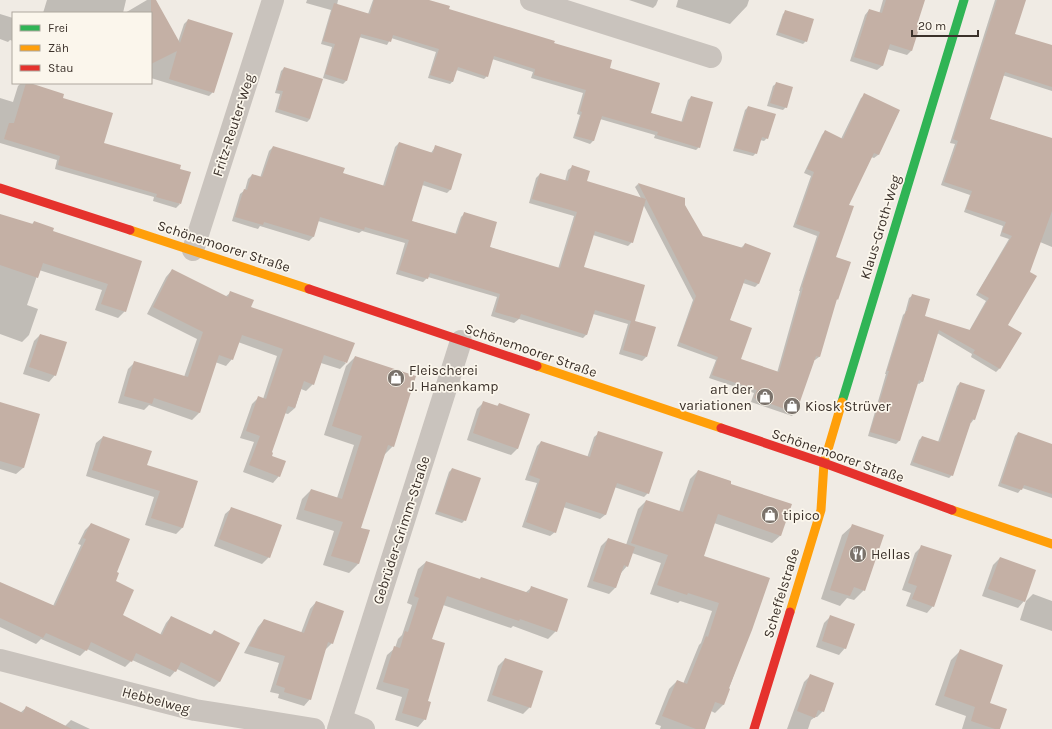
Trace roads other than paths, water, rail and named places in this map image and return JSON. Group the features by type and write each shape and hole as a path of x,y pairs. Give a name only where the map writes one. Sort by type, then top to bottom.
{"street":[{"name":"Fritz-Reuter-Weg","path":"193,250 273,0"},
{"path":"531,0 711,57"},
{"name":"Klaus-Groth-Weg","path":"824,463 964,0"},
{"name":"Schönemoorer Straße","path":"0,188 193,250 824,463 939,506 1052,544"},
{"name":"Gebrüder-Grimm-Straße","path":"364,729 339,724 461,341"},
{"name":"Scheffelstraße","path":"754,729 821,510 824,463"},
{"name":"Hebbelweg","path":"0,660 195,710 314,729"}],"place":[{"name":"Fleischerei J. Hanenkamp","path":"396,378"},
{"name":"art der variationen","path":"765,397"},
{"name":"Kiosk Strüver","path":"792,406"},
{"name":"tipico","path":"770,515"},
{"name":"Hellas","path":"858,554"}]}
